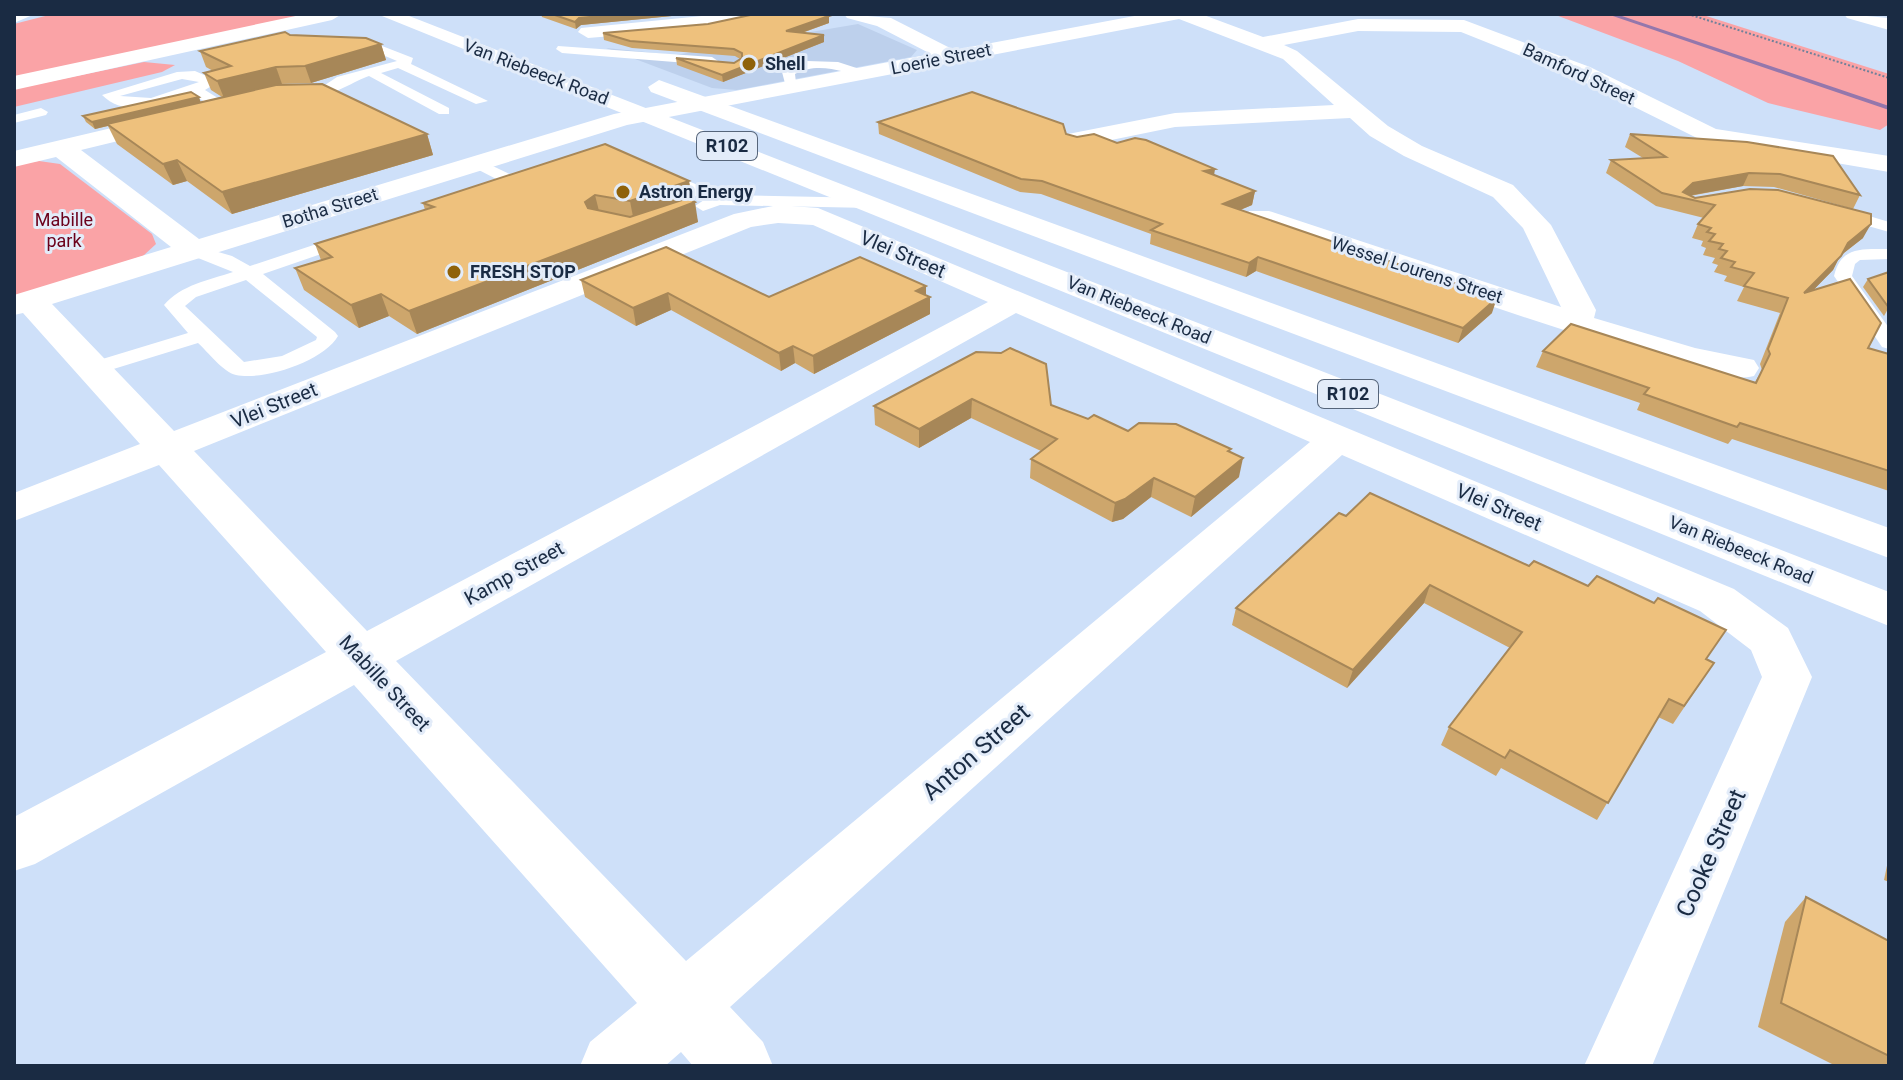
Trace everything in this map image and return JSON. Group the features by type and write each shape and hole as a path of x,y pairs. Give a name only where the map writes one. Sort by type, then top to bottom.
{"main road":[{"path":"14,17 25,14"},
{"path":"14,83 332,14"},
{"name":"Van Riebeeck Road","path":"387,14 646,114 1889,610"},
{"path":"588,32 612,27 691,24 748,14"},
{"path":"854,14 884,22 952,57"},
{"name":"Loerie Street","path":"646,114 705,105 787,75 868,74 1176,14"},
{"path":"1183,14 1290,55 1396,142 1477,176 1517,202 1536,225 1579,310 1576,323"},
{"path":"1854,14 1889,24"},
{"name":"Bamford Street","path":"1265,43 1358,25 1432,23 1464,26 1582,72 1710,135 1889,164"},
{"name":"Van Riebeeck Road","path":"536,40 1889,544"},
{"path":"297,93 324,92 360,105"},
{"path":"14,159 254,101"},
{"path":"1077,139 1175,120 1356,111"},
{"name":"Botha Street","path":"22,302 646,114"},
{"path":"61,148 194,250"},
{"path":"450,150 476,163"},
{"name":"Vlei Street","path":"14,508 744,220 766,215 818,217 1717,600 1771,640"},
{"name":"Wessel Lourens Street","path":"1259,217 1576,323 1688,357 1741,368"},
{"name":"Kamp Street","path":"14,846 1014,301"},
{"name":"Mabille Street","path":"22,302 94,369 739,1066"},
{"path":"1572,428 1632,463 1807,543 1889,573"},
{"name":"Anton Street","path":"614,1066 1337,439"},
{"name":"Cooke Street","path":"1618,1066 1787,677 1771,640"}],"lane":[{"path":"324,92 342,80 409,60 373,47 334,45 354,33"},
{"path":"562,49 720,62"},
{"path":"399,64 481,101"},
{"path":"370,72 444,111"},
{"path":"196,90 208,82 189,74 109,95 131,105 196,90 224,108"},
{"path":"14,119 41,112"},
{"path":"476,163 520,179 484,191"},
{"path":"644,168 718,200"},
{"path":"688,211 718,200 870,203"},
{"path":"1815,205 1889,227"},
{"path":"194,250 226,260 251,274 327,332 327,342 319,349 269,366 239,369 176,312 174,305 189,293 251,274 369,231"},
{"path":"1889,254 1855,255 1846,262 1843,276 1889,343"},
{"path":"1866,312 1889,316"},
{"path":"94,369 201,335"}],"path":[{"path":"1688,14 1889,78"}],"shaded area":[{"path":"858,24 917,50 911,57 737,90 712,88 606,48 675,55"}],"green space":[{"path":"53,14 311,14 14,79 14,24"},
{"path":"1553,14 1700,14 1889,74 1889,124 1880,130 1768,103 1678,61"},
{"path":"144,62 175,65 162,72 14,107 14,89"},
{"name":"Mabille park","path":"39,161 60,164 152,234 156,244 143,256 14,297 14,164"}],"building":[{"path":"552,14 622,14 579,18 575,22"},
{"path":"755,14 829,16 786,31 824,35 722,75 676,58 734,63 742,58 742,53 734,49 630,41 603,33 708,24"},
{"path":"285,32 290,35 366,38 381,44 305,66 276,67 217,81 204,73 231,66 200,51"},
{"path":"322,84 427,134 222,192 177,160 163,164 107,124 276,85"},
{"path":"191,92 199,97 92,122 83,116"},
{"path":"972,92 1063,124 1066,134 1077,137 1094,134 1117,143 1135,138 1146,140 1215,169 1204,171 1255,191 1223,204 1497,298 1463,328 1258,257 1249,263 1151,230 1162,224 1042,181 1021,179 878,122"},
{"path":"1630,134 1747,142 1833,156 1860,195 1780,174 1749,173 1693,183 1683,192 1695,198 1750,189 1778,190 1871,214 1871,224 1848,243 1841,256 1804,293 1850,279 1881,323 1868,348 1889,354 1889,471 1740,423 1737,427 1644,394 1649,388 1543,351 1571,324 1756,383 1770,354 1768,349 1788,298 1744,286 1754,273 1731,267 1735,262 1721,258 1727,251 1719,249 1723,244 1709,241 1715,234 1707,232 1711,228 1698,224 1715,205 1662,193 1611,160 1666,157"},
{"path":"605,144 689,181 630,201 595,195 585,202 588,208 630,217 688,198 695,202 409,311 381,294 351,305 295,268 332,257 315,244 434,207 423,203"},
{"path":"666,247 769,297 860,257 926,286 916,291 930,297 813,356 793,346 779,353 668,293 633,308 581,280"},
{"path":"1889,272 1889,308 1868,279"},
{"path":"1010,348 1046,364 1051,405 1088,419 1094,415 1128,431 1139,423 1176,424 1231,449 1228,451 1243,458 1195,497 1154,478 1115,503 1031,459 1057,439 972,399 919,429 874,406 976,352 1001,353"},
{"path":"1370,493 1529,566 1534,561 1588,586 1597,576 1654,603 1658,598 1726,630 1706,659 1714,663 1684,706 1669,699 1608,803 1510,750 1505,758 1449,727 1522,632 1430,585 1353,670 1236,608 1339,513 1346,516"},
{"path":"1806,897 1889,941 1889,1056 1781,1003"}],"waterway":[{"path":"1610,14 1889,108"}],"place":[{"name":"Shell","path":"749,64"},
{"name":"Astron Energy","path":"623,192"},
{"name":"FRESH STOP","path":"454,272"}]}
